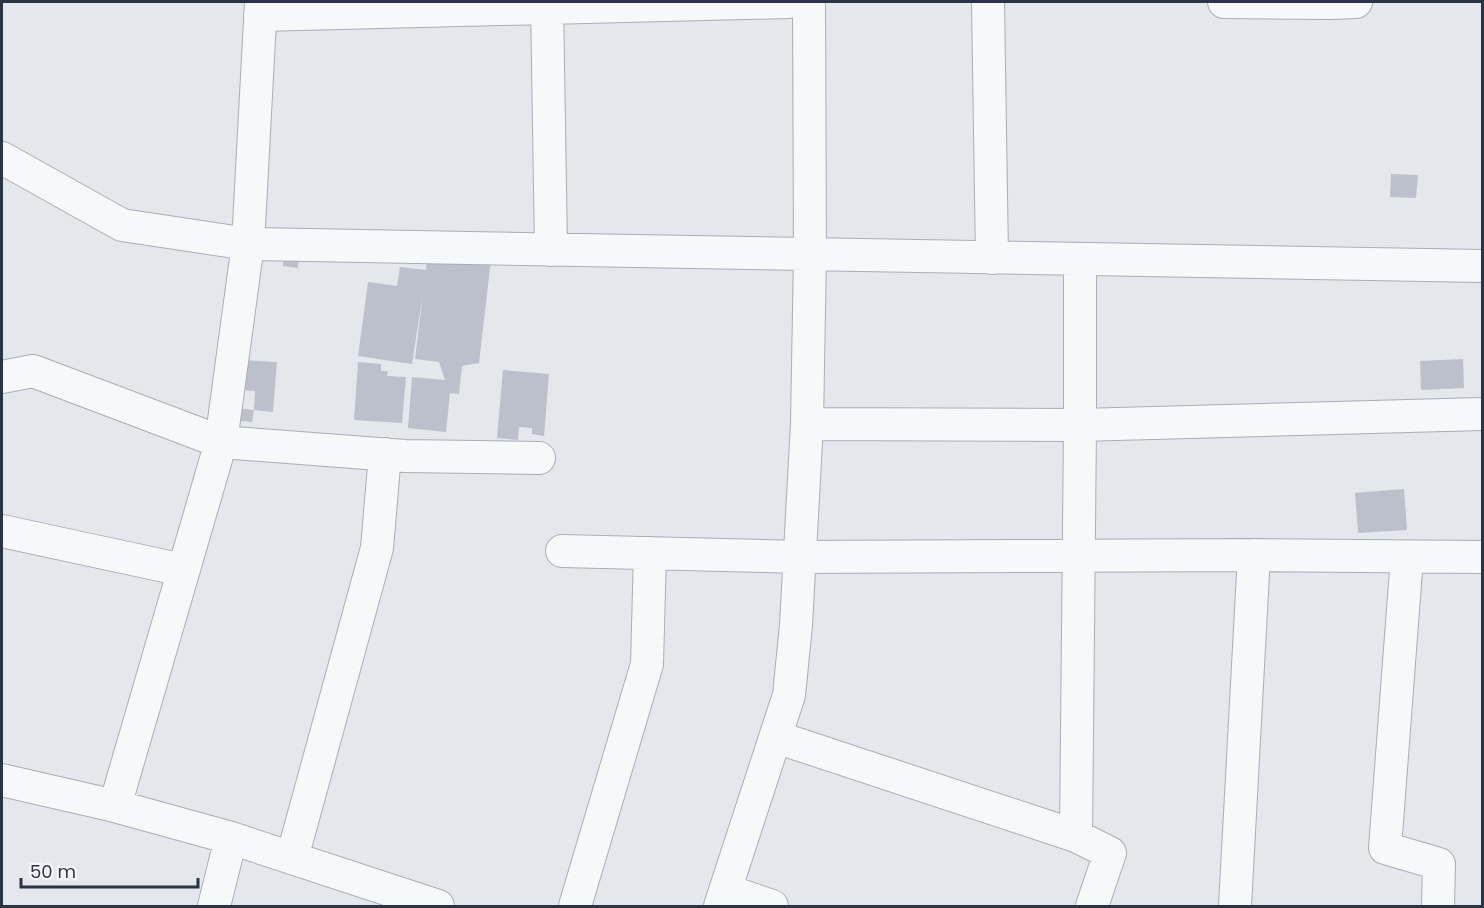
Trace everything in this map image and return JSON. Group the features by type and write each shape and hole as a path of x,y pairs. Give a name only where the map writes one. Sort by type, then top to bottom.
{"street":[{"path":"115,807 221,442 248,244 260,8 789,2"},
{"path":"772,906 722,898 789,695 800,557 807,424 810,254 808,2"},
{"path":"988,2 992,258"},
{"path":"1224,2 1356,2"},
{"path":"547,4 551,250"},
{"path":"2,158 122,225 248,244 1482,266"},
{"path":"1076,836 1080,260"},
{"path":"2,377 33,371 221,442 385,454 539,458"},
{"path":"807,424 1080,425 1482,414"},
{"path":"292,858 377,548 385,454"},
{"path":"2,531 183,570"},
{"path":"562,551 800,557 1254,555 1482,557"},
{"path":"575,906 647,664 650,554"},
{"path":"1235,906 1254,555"},
{"path":"1407,557 1385,849 1439,864 1438,906"},
{"path":"776,737 1076,836 1110,853 1092,906"},
{"path":"2,780 231,838 423,904"},
{"path":"214,906 231,838"}],"building":[{"path":"1391,174 1418,175 1416,198 1390,197"},
{"path":"284,249 300,250 298,268 283,266"},
{"path":"428,252 491,259 479,363 462,366 459,394 450,393 446,432 408,428 412,377 445,380 439,362 415,359 423,293 412,364 358,356 368,282 397,286 400,267 426,270"},
{"path":"1463,359 1464,388 1421,390 1420,361"},
{"path":"243,360 277,362 273,412 254,410 255,391 241,390"},
{"path":"358,362 381,364 381,371 388,371 387,376 406,377 402,423 354,420"},
{"path":"503,370 549,374 544,436 532,434 532,428 519,427 518,440 497,438"},
{"path":"235,408 254,410 252,422 234,420"},
{"path":"1404,489 1407,530 1358,533 1355,493"}]}
